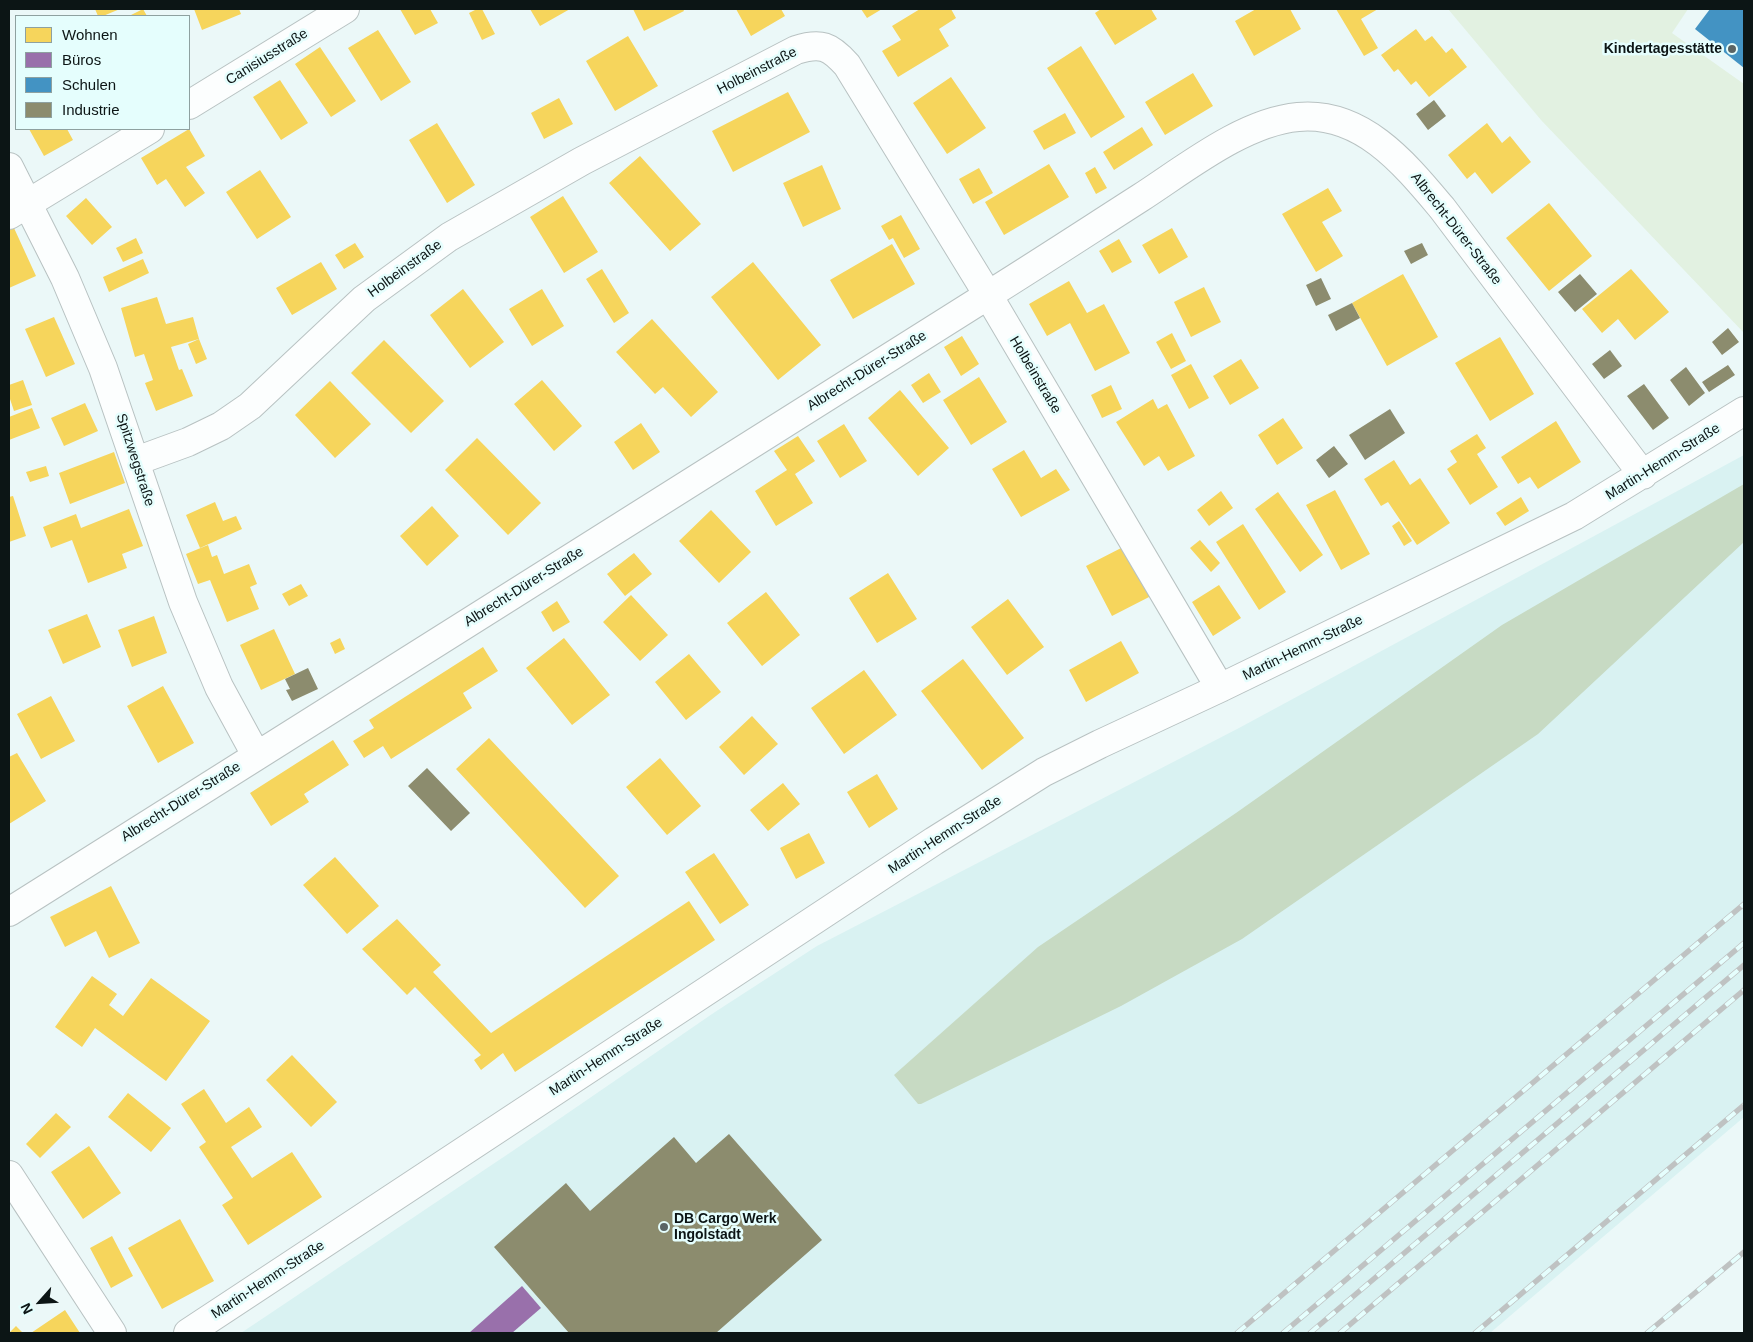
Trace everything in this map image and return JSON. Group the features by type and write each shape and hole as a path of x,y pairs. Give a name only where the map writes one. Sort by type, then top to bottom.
{"street":[{"name":"Canisiusstraße","path":"190,104 345,9"},
{"name":"Holbeinstraße","path":"136,461 188,442 221,426 250,406 364,299 456,233 582,161 796,50 811,46 823,46 836,53 847,65 988,295 1220,688"},
{"name":"Albrecht-Dürer-Straße","path":"9,912 988,295 1214,150 1258,127 1298,117 1340,121 1375,139 1414,175 1442,208 1643,475"},
{"path":"18,209 148,130"},
{"name":"Spitzwegstraße","path":"9,167 18,209 68,287 103,368 184,602 219,687 256,755"},
{"name":"Martin-Hemm-Straße","path":"188,1333 926,847 1044,772 1510,549 1574,516 1744,411"},
{"path":"9,1175 112,1333"}],"shaded area":[{"path":"1744,455 1744,1117 1490,1333 241,1333 514,1150 715,1012 817,946 1239,728"}],"green space":[{"path":"1448,9 1688,9 1672,33 1744,84 1744,333 1541,120"},
{"path":"1744,484 1744,542 1538,734 1242,939 1121,1006 921,1104 918,1104 894,1075 1038,947 1236,813 1502,625"}],"building: Wohnen":[{"path":"95,9 120,9 105,15 98,15"},
{"path":"143,9 146,15 131,15"},
{"path":"194,9 239,9 241,14 202,30"},
{"path":"400,9 430,9 438,23 415,35"},
{"path":"482,9 495,34 482,40 469,13"},
{"path":"530,9 570,9 540,26"},
{"path":"633,9 683,9 684,11 644,31"},
{"path":"736,9 781,9 785,16 751,36"},
{"path":"861,9 882,9 867,18"},
{"path":"920,9 951,9 956,18 939,29 949,46 898,77 882,51 901,40 892,26"},
{"path":"1101,9 1151,9 1157,19 1115,45 1095,13"},
{"path":"1256,9 1290,9 1301,29 1254,56 1235,21"},
{"path":"1336,9 1378,9 1361,19 1378,48 1364,56"},
{"path":"1416,29 1425,41 1432,36 1446,53 1452,48 1467,67 1429,97 1416,81 1411,85 1398,69 1394,72 1381,55"},
{"path":"378,30 411,82 381,101 348,48"},
{"path":"628,36 658,86 615,111 586,61"},
{"path":"1081,46 1125,117 1091,138 1047,68"},
{"path":"320,47 356,101 331,117 295,64"},
{"path":"1193,73 1213,106 1165,135 1145,102"},
{"path":"951,77 986,128 947,154 913,103"},
{"path":"280,80 308,123 281,140 253,97"},
{"path":"788,92 810,132 733,172 712,131"},
{"path":"559,98 573,124 544,139 531,113"},
{"path":"1065,113 1076,133 1044,150 1033,131"},
{"path":"437,123 475,185 447,203 409,140"},
{"path":"1487,123 1502,143 1510,136 1531,162 1492,194 1475,172 1467,179 1448,155"},
{"path":"1142,127 1153,145 1114,170 1103,152"},
{"path":"30,130 68,130 73,140 44,156"},
{"path":"190,130 205,156 186,167 205,193 185,207 166,179 157,185 141,158"},
{"path":"640,156 701,224 670,251 609,183"},
{"path":"1049,164 1069,197 1004,235 985,202"},
{"path":"822,165 841,209 803,227 783,183"},
{"path":"1095,167 1107,188 1096,194 1085,173"},
{"path":"979,168 993,193 973,204 959,179"},
{"path":"260,170 291,217 257,239 226,192"},
{"path":"1328,188 1342,211 1322,222 1343,256 1316,272 1282,214"},
{"path":"563,196 598,252 564,273 530,217"},
{"path":"86,198 112,227 92,245 66,216"},
{"path":"1549,203 1592,256 1549,291 1506,238"},
{"path":"901,215 920,249 904,258 893,238 889,240 881,226"},
{"path":"14,228 36,276 9,288 9,230"},
{"path":"1172,228 1188,257 1159,274 1142,245"},
{"path":"136,238 143,253 123,262 116,248"},
{"path":"1119,239 1132,262 1112,273 1099,251"},
{"path":"355,243 364,257 344,269 335,255"},
{"path":"892,244 915,284 853,319 830,280"},
{"path":"143,259 149,273 109,292 103,277"},
{"path":"321,262 337,289 292,315 276,288"},
{"path":"753,262 821,345 778,380 711,297"},
{"path":"602,269 629,313 614,323 586,279"},
{"path":"1631,269 1669,312 1635,340 1618,319 1602,333 1582,309"},
{"path":"1403,274 1438,337 1387,366 1352,303"},
{"path":"1069,281 1087,313 1104,304 1130,353 1095,371 1070,323 1047,336 1029,304"},
{"path":"1204,287 1221,322 1191,337 1174,302"},
{"path":"463,289 504,342 470,368 430,315"},
{"path":"542,289 564,326 532,346 509,309"},
{"path":"157,297 166,324 193,317 199,339 171,347 179,370 182,369 193,396 156,411 145,383 153,380 144,354 135,357 121,308"},
{"path":"54,317 75,364 46,377 25,329"},
{"path":"652,319 718,392 691,417 663,387 655,394 616,352"},
{"path":"1172,333 1186,361 1171,369 1156,342"},
{"path":"962,336 979,364 961,376 944,347"},
{"path":"1500,337 1534,394 1490,421 1455,363"},
{"path":"199,339 207,359 196,364 188,344"},
{"path":"384,340 444,401 411,433 351,373"},
{"path":"1241,359 1259,388 1230,405 1213,376"},
{"path":"1191,364 1209,398 1189,409 1171,375"},
{"path":"929,373 941,392 923,403 911,385"},
{"path":"979,377 1007,422 971,445 943,400"},
{"path":"23,380 32,405 14,411 9,396 9,385"},
{"path":"542,380 582,426 554,451 514,404"},
{"path":"330,381 371,424 335,458 295,415"},
{"path":"1111,385 1122,409 1102,418 1091,395"},
{"path":"900,390 949,448 918,476 868,418"},
{"path":"1153,399 1158,409 1167,404 1195,456 1168,471 1159,456 1144,466 1116,422"},
{"path":"85,403 98,431 64,446 51,418"},
{"path":"32,408 40,428 9,440 9,417"},
{"path":"1283,418 1303,448 1277,465 1258,435"},
{"path":"1556,421 1581,462 1538,489 1530,477 1518,484 1501,457"},
{"path":"641,423 660,452 633,470 614,442"},
{"path":"844,424 867,461 840,478 817,441"},
{"path":"1477,434 1486,448 1477,454 1498,487 1470,505 1447,469 1457,462 1450,451"},
{"path":"798,436 815,461 795,474 813,503 776,526 755,491 787,470 774,451"},
{"path":"477,438 541,503 508,535 445,470"},
{"path":"1024,450 1041,478 1056,469 1070,490 1021,517 992,469"},
{"path":"114,452 125,483 70,504 59,473"},
{"path":"1394,460 1410,485 1420,478 1450,523 1417,545 1388,502 1381,506 1364,479"},
{"path":"46,466 49,476 30,482 26,472"},
{"path":"1335,490 1370,554 1341,570 1306,505"},
{"path":"1221,491 1233,508 1209,526 1197,510"},
{"path":"1278,492 1323,555 1300,572 1255,509"},
{"path":"13,496 26,536 9,542 9,497"},
{"path":"1521,497 1529,511 1505,526 1496,513"},
{"path":"215,502 223,521 236,516 242,529 200,548 186,515"},
{"path":"432,506 459,536 427,566 400,536"},
{"path":"129,509 143,546 122,554 127,568 88,583 72,540 51,548 43,527 76,514 81,528"},
{"path":"711,510 751,552 719,583 679,541"},
{"path":"1399,521 1412,541 1404,546 1392,526"},
{"path":"1243,524 1286,592 1259,610 1216,542"},
{"path":"1200,540 1220,563 1211,572 1190,548"},
{"path":"208,545 212,557 217,555 224,574 249,564 257,584 250,587 259,609 227,622 210,580 198,584 186,554"},
{"path":"1125,546 1151,596 1112,616 1086,566"},
{"path":"634,553 652,574 625,596 607,574"},
{"path":"888,573 917,619 877,643 849,598"},
{"path":"301,584 308,596 289,606 282,594"},
{"path":"1219,585 1241,618 1213,636 1192,602"},
{"path":"766,592 800,635 762,666 727,623"},
{"path":"631,595 668,635 640,661 603,622"},
{"path":"1008,599 1044,647 1007,675 971,627"},
{"path":"557,601 570,622 553,632 541,612"},
{"path":"87,614 101,647 63,664 48,630"},
{"path":"154,616 167,653 132,667 118,630"},
{"path":"274,629 295,674 261,690 240,645"},
{"path":"340,638 345,649 335,654 330,643"},
{"path":"564,638 610,695 572,725 526,668"},
{"path":"1121,641 1139,673 1086,702 1069,670"},
{"path":"483,647 498,671 463,693 472,708 391,759 383,746 364,758 353,741 374,728 369,720"},
{"path":"689,654 721,692 686,720 655,682"},
{"path":"963,659 1024,738 982,770 921,691"},
{"path":"864,670 897,715 844,754 811,708"},
{"path":"163,686 194,743 158,763 127,706"},
{"path":"51,696 75,741 41,759 17,714"},
{"path":"752,716 778,744 744,775 719,747"},
{"path":"489,738 619,876 585,908 456,769"},
{"path":"333,740 349,765 304,794 309,802 271,826 250,793"},
{"path":"17,753 46,801 9,824 9,757"},
{"path":"660,758 701,806 667,835 626,787"},
{"path":"877,774 898,809 869,828 847,792"},
{"path":"783,783 800,804 768,831 750,810"},
{"path":"809,833 825,863 796,879 780,848"},
{"path":"714,853 749,905 720,924 685,872"},
{"path":"335,857 379,906 347,934 303,885"},
{"path":"111,886 140,943 109,958 96,931 65,947 50,917"},
{"path":"689,901 715,940 515,1072 503,1053 481,1070 474,1060 481,1055 415,987 407,995 362,949 397,919 441,965 433,972 491,1033"},
{"path":"92,976 117,994 109,1005 123,1016 151,978 210,1021 166,1081 95,1028 82,1047 55,1027"},
{"path":"292,1055 337,1102 311,1127 266,1080"},
{"path":"204,1089 226,1123 249,1107 262,1127 231,1147 252,1178 292,1152 322,1197 248,1245 222,1205 233,1198 199,1147 206,1142 181,1104"},
{"path":"128,1093 171,1128 151,1152 108,1117"},
{"path":"56,1113 71,1127 40,1158 26,1144"},
{"path":"89,1146 121,1193 83,1219 51,1172"},
{"path":"180,1219 214,1281 162,1309 128,1248"},
{"path":"112,1236 133,1276 111,1288 90,1248"},
{"path":"65,1310 80,1333 31,1333"},
{"path":"16,1326 23,1333 9,1333"}],"building: Büros":[{"path":"522,1286 541,1308 512,1333 469,1333"}],"building: Schulen":[{"name":"Kindertagesstätte","path":"1710,9 1744,9 1744,68 1695,29"}],"building: Industrie":[{"path":"1434,100 1446,116 1428,130 1416,114"},
{"path":"1422,243 1428,255 1411,264 1404,251"},
{"path":"1580,274 1597,294 1575,312 1558,292"},
{"path":"1321,278 1331,299 1316,306 1306,285"},
{"path":"1352,303 1360,318 1336,331 1328,315"},
{"path":"1728,328 1739,342 1722,355 1712,342"},
{"path":"1610,350 1622,366 1604,379 1592,364"},
{"path":"1728,365 1735,375 1709,392 1702,382"},
{"path":"1686,367 1705,393 1689,406 1670,380"},
{"path":"1644,384 1669,418 1653,430 1627,396"},
{"path":"1390,409 1405,433 1365,460 1349,435"},
{"path":"1334,446 1348,464 1329,478 1316,460"},
{"path":"308,668 318,689 292,701 286,690 290,689 285,679"},
{"path":"427,768 470,813 451,831 408,786"},
{"name":"DB Cargo Werk Ingolstadt","path":"729,1134 822,1240 716,1333 569,1333 494,1247 566,1183 590,1211 674,1137 696,1163"}],"railway":[{"path":"1237,1333 1744,904"},
{"path":"1283,1333 1744,943"},
{"path":"1310,1333 1744,965"},
{"path":"1340,1333 1744,990"},
{"path":"1475,1333 1744,1105"},
{"path":"1647,1333 1744,1252"}],"place":[{"name":"Kindertagesstätte","path":"1732,49"},
{"name":"DB Cargo Werk Ingolstadt","path":"664,1227"}]}
